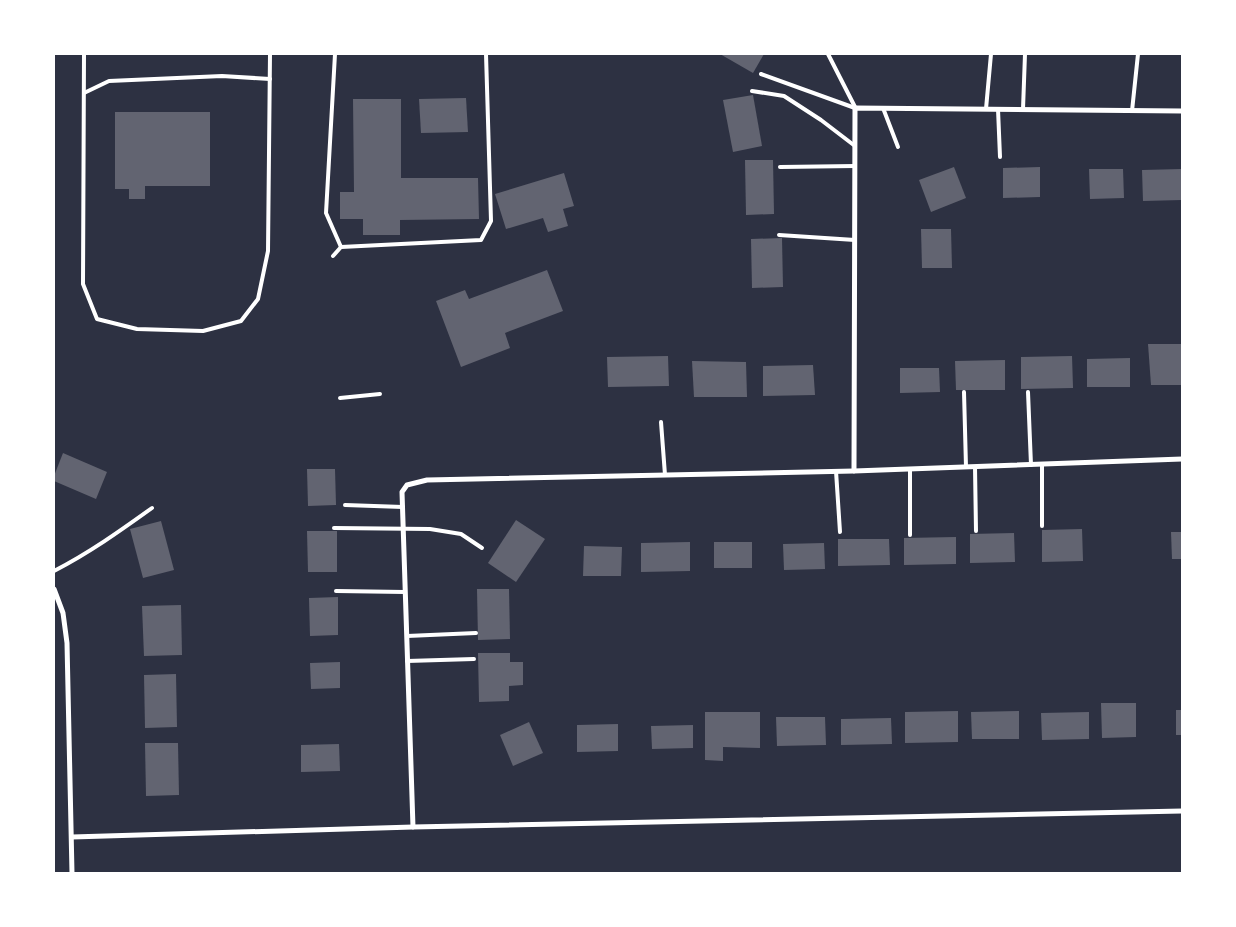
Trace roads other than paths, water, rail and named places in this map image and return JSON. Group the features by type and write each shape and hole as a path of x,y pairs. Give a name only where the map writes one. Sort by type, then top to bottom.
{"street":[{"path":"854,471 855,108 1182,111"},
{"path":"413,827 402,492 407,485 427,480 854,471 1182,459"},
{"path":"54,589 62,613 67,643 72,873"},
{"path":"72,837 413,827 1182,811"}],"lane":[{"path":"84,54 83,284 97,319 137,329 203,331 241,321 258,299 268,251 270,54"},
{"path":"335,54 326,213 341,247"},
{"path":"333,256 341,247 481,240 491,221 486,54"},
{"path":"828,54 855,108"},
{"path":"986,109 991,54"},
{"path":"1023,110 1025,54"},
{"path":"1132,111 1138,54"},
{"path":"761,74 855,108"},
{"path":"84,93 109,82 222,76 270,79"},
{"path":"752,91 784,96 821,120 855,146"},
{"path":"883,108 898,147"},
{"path":"998,109 1000,157"},
{"path":"780,167 855,166"},
{"path":"780,235 855,240"},
{"path":"964,392 966,467"},
{"path":"1028,392 1031,465"},
{"path":"340,398 380,394"},
{"path":"661,422 665,475"},
{"path":"1042,464 1042,526"},
{"path":"974,467 976,530"},
{"path":"910,469 910,535"},
{"path":"836,471 840,532"},
{"path":"345,506 403,506"},
{"path":"54,571 108,540 152,508"},
{"path":"334,528 430,529 460,534 482,548"},
{"path":"336,591 405,592"},
{"path":"407,636 476,633"},
{"path":"407,661 474,659"}]}
